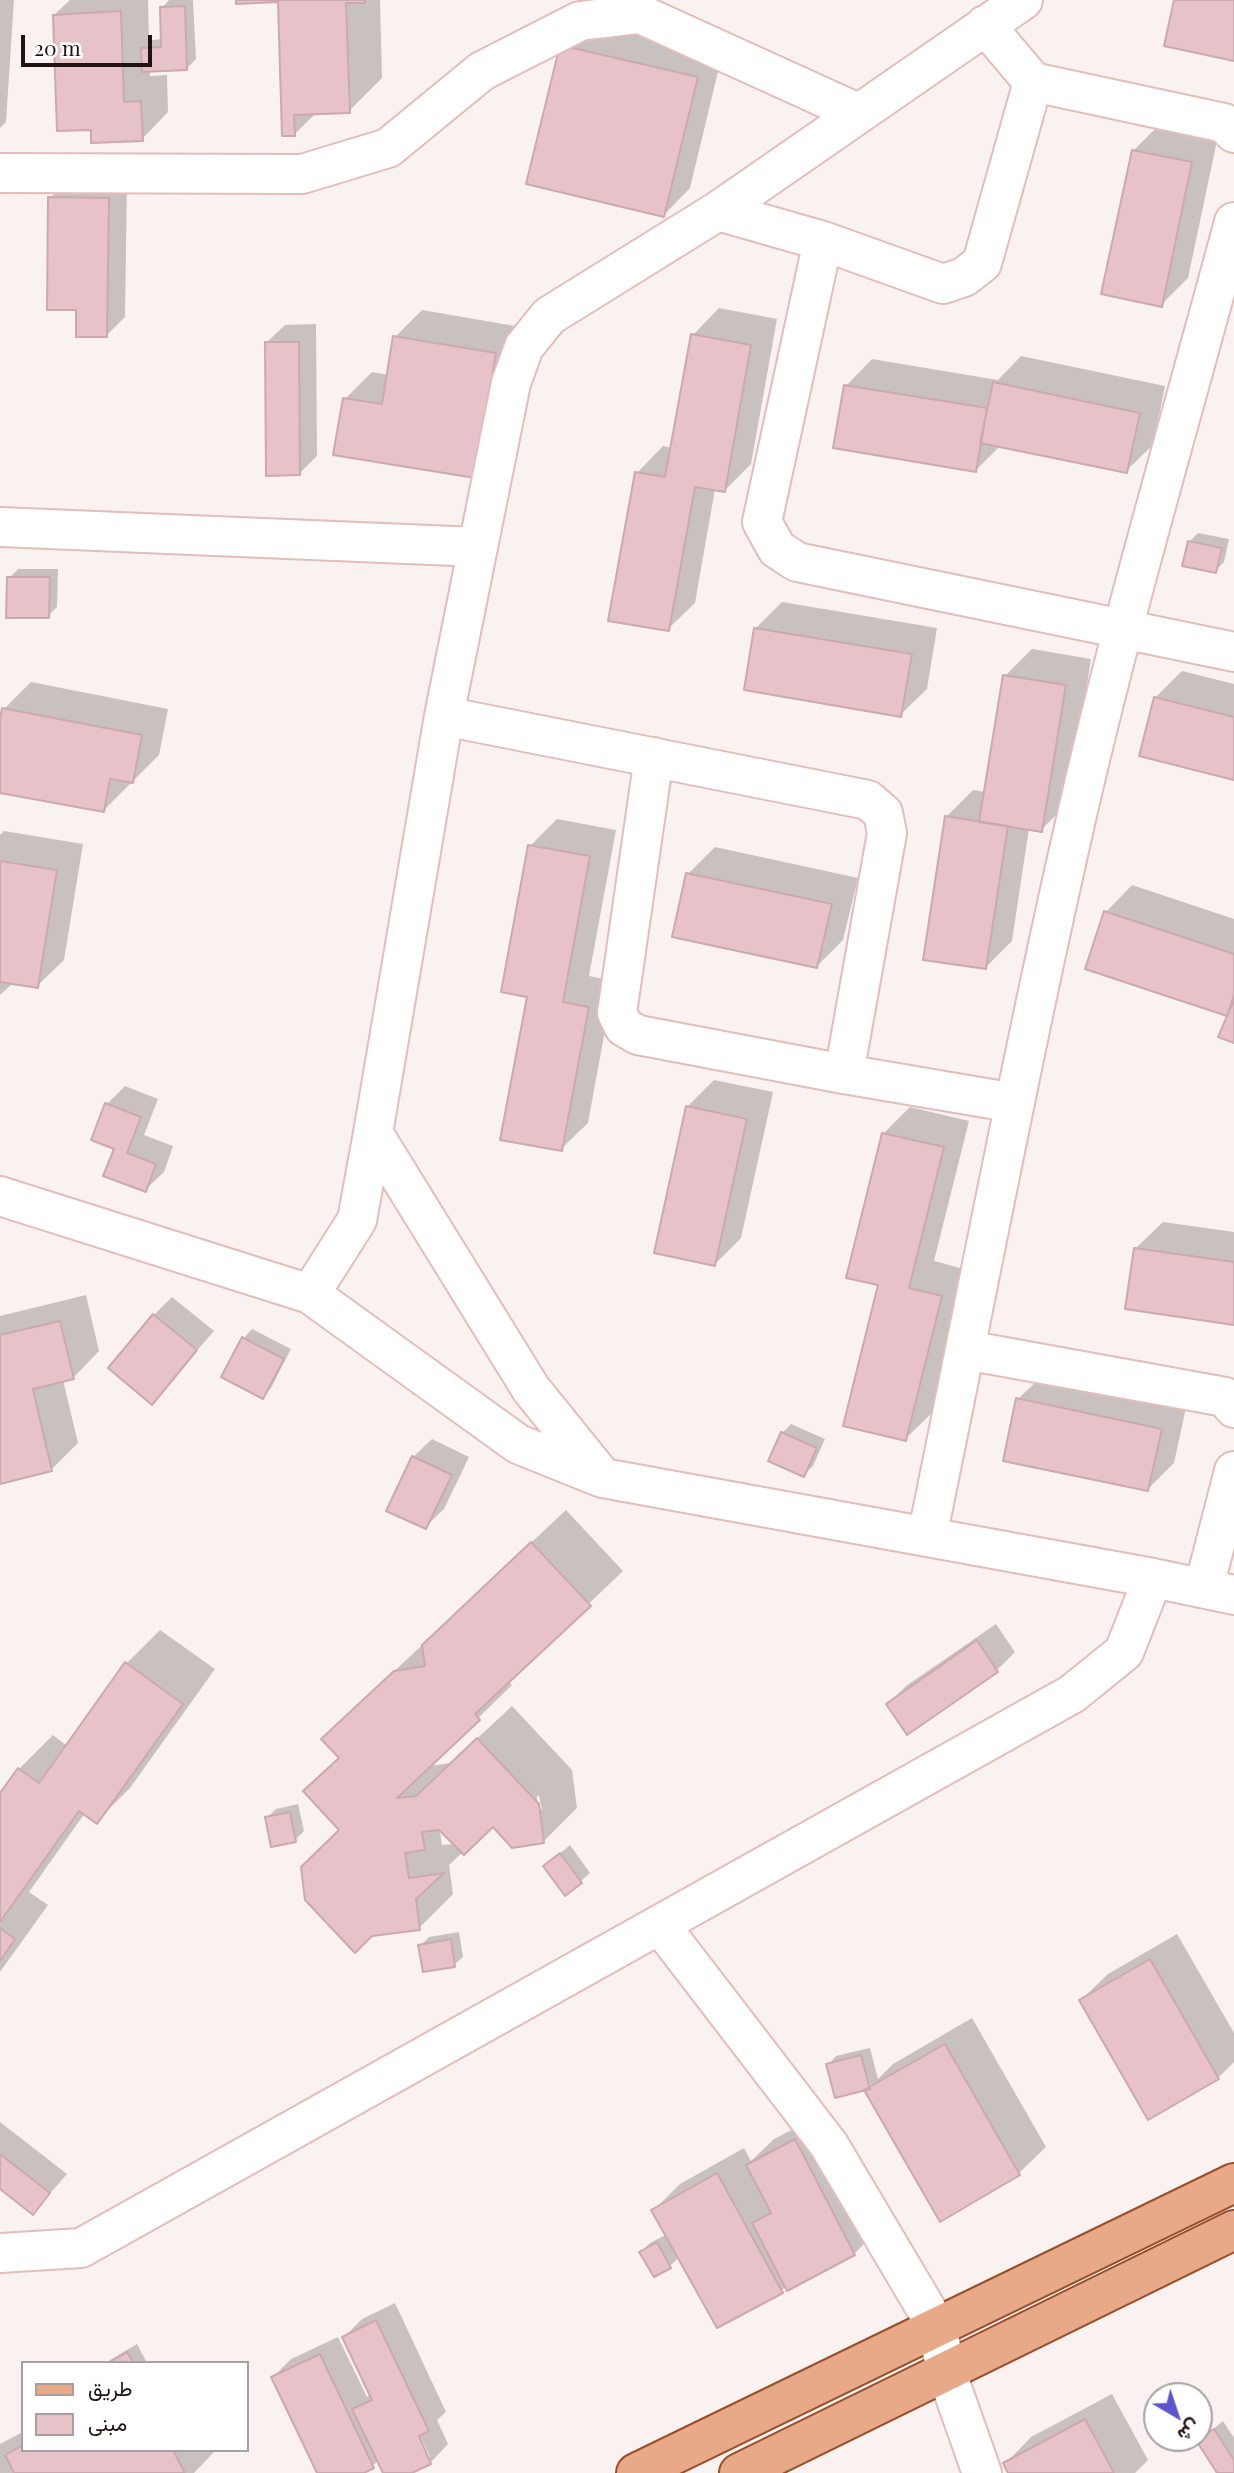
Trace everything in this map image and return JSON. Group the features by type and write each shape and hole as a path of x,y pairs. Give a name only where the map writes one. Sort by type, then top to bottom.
{"main road":[{"path":"636,2473 1234,2183"},
{"path":"739,2473 1234,2230"}],"street":[{"path":"310,1294 357,1220 444,716 511,383 524,347 549,316 718,211 1023,0"},
{"path":"0,173 302,174 387,148 482,71 580,21 630,7 859,113"},
{"path":"985,25 1033,82 1224,123 1234,133"},
{"path":"718,211 823,241 943,284 964,277 982,263 1033,82"},
{"path":"927,1537 1015,1103 1082,792 1234,222"},
{"path":"823,241 762,522 776,549 797,562 1234,652"},
{"path":"0,527 478,547"},
{"path":"444,716 868,800 883,813 887,833 844,1074"},
{"path":"654,757 617,1013 624,1027 638,1035 1015,1103"},
{"path":"373,1133 531,1389 603,1478"},
{"path":"0,1196 310,1294 518,1444 603,1478 1219,1591 1234,1471"},
{"path":"966,1350 1225,1397 1234,1408"},
{"path":"0,2253 81,2248 1072,1694 1124,1652 1153,1578"},
{"path":"660,1925 829,2144 937,2327 946,2371 982,2473"}],"building":[{"path":"236,0 365,0 365,3 346,3 350,113 294,115 295,136 282,136 278,2 236,4"},
{"path":"1174,0 1234,0 1234,61 1164,46"},
{"path":"185,6 187,70 142,72 141,48 161,47 160,7"},
{"path":"121,11 124,102 141,101 143,141 91,143 91,130 57,131 53,15"},
{"path":"560,45 698,77 664,217 526,184"},
{"path":"1132,150 1192,162 1162,307 1101,294"},
{"path":"48,197 109,198 107,337 76,337 76,310 47,310"},
{"path":"691,334 751,345 725,492 695,487 669,631 608,621 635,472 665,477"},
{"path":"393,336 496,353 475,478 333,455 343,398 382,404"},
{"path":"265,342 299,342 300,475 266,476"},
{"path":"993,382 1140,413 1127,473 980,443"},
{"path":"844,385 987,408 976,472 833,448"},
{"path":"1188,541 1222,548 1216,573 1182,566"},
{"path":"7,577 50,577 49,618 6,618"},
{"path":"754,628 912,654 901,717 744,690"},
{"path":"1003,675 1066,685 1042,832 979,822"},
{"path":"1154,697 1234,717 1234,780 1139,756"},
{"path":"2,708 142,735 133,783 110,779 104,812 0,793"},
{"path":"945,816 1008,826 986,969 923,960"},
{"path":"528,845 590,856 563,1002 589,1007 562,1151 500,1140 527,997 501,992"},
{"path":"0,861 57,870 38,988 0,982"},
{"path":"686,873 832,904 817,968 672,937"},
{"path":"1104,911 1234,954 1234,995 1227,1016 1085,969"},
{"path":"1234,1000 1234,1043 1218,1037"},
{"path":"105,1103 141,1117 127,1153 156,1164 146,1192 103,1176 114,1149 91,1140"},
{"path":"686,1106 747,1119 715,1266 654,1253"},
{"path":"882,1133 944,1147 909,1288 942,1296 906,1441 843,1426 878,1285 846,1278"},
{"path":"1134,1248 1234,1262 1234,1325 1125,1309"},
{"path":"153,1314 197,1350 152,1405 108,1368"},
{"path":"60,1321 74,1379 33,1389 52,1471 0,1484 0,1335"},
{"path":"242,1337 284,1359 263,1399 221,1377"},
{"path":"1016,1398 1162,1429 1148,1491 1003,1461"},
{"path":"781,1432 817,1448 804,1477 768,1461"},
{"path":"412,1456 452,1475 426,1529 386,1511"},
{"path":"531,1542 591,1606 475,1714 480,1720 397,1798 416,1796 477,1738 539,1804 544,1843 512,1848 493,1827 464,1855 439,1830 422,1832 425,1850 405,1853 409,1878 444,1873 416,1899 420,1930 372,1936 355,1953 305,1900 301,1867 339,1830 303,1791 339,1758 321,1739 394,1671 425,1666 422,1645"},
{"path":"977,1640 998,1672 907,1735 886,1704"},
{"path":"125,1662 183,1704 97,1824 79,1811 0,1922 0,1793 18,1768 39,1783"},
{"path":"290,1812 296,1842 271,1847 265,1817"},
{"path":"560,1853 582,1883 565,1896 543,1866"},
{"path":"0,1928 15,1939 0,1961"},
{"path":"451,1939 455,1967 423,1972 418,1945"},
{"path":"1150,1959 1219,2079 1148,2120 1079,2000"},
{"path":"945,2044 1020,2175 940,2222 864,2090"},
{"path":"861,2055 870,2089 835,2098 826,2064"},
{"path":"795,2139 855,2255 787,2291 752,2223 771,2213 746,2165"},
{"path":"0,2154 50,2193 33,2215 0,2189"},
{"path":"717,2173 783,2293 717,2328 651,2210"},
{"path":"657,2242 671,2268 654,2277 639,2252"},
{"path":"376,2320 429,2431 419,2436 431,2464 412,2473 383,2473 352,2409 372,2400 342,2337"},
{"path":"127,2352 133,2361 111,2361"},
{"path":"320,2354 374,2468 364,2473 317,2473 271,2377"},
{"path":"1085,2419 1114,2473 1008,2473 1003,2463"},
{"path":"1213,2430 1234,2460 1234,2473 1217,2473 1204,2452 1213,2452"},
{"path":"21,2446 21,2452 174,2452 185,2473 14,2473 5,2455"}]}
